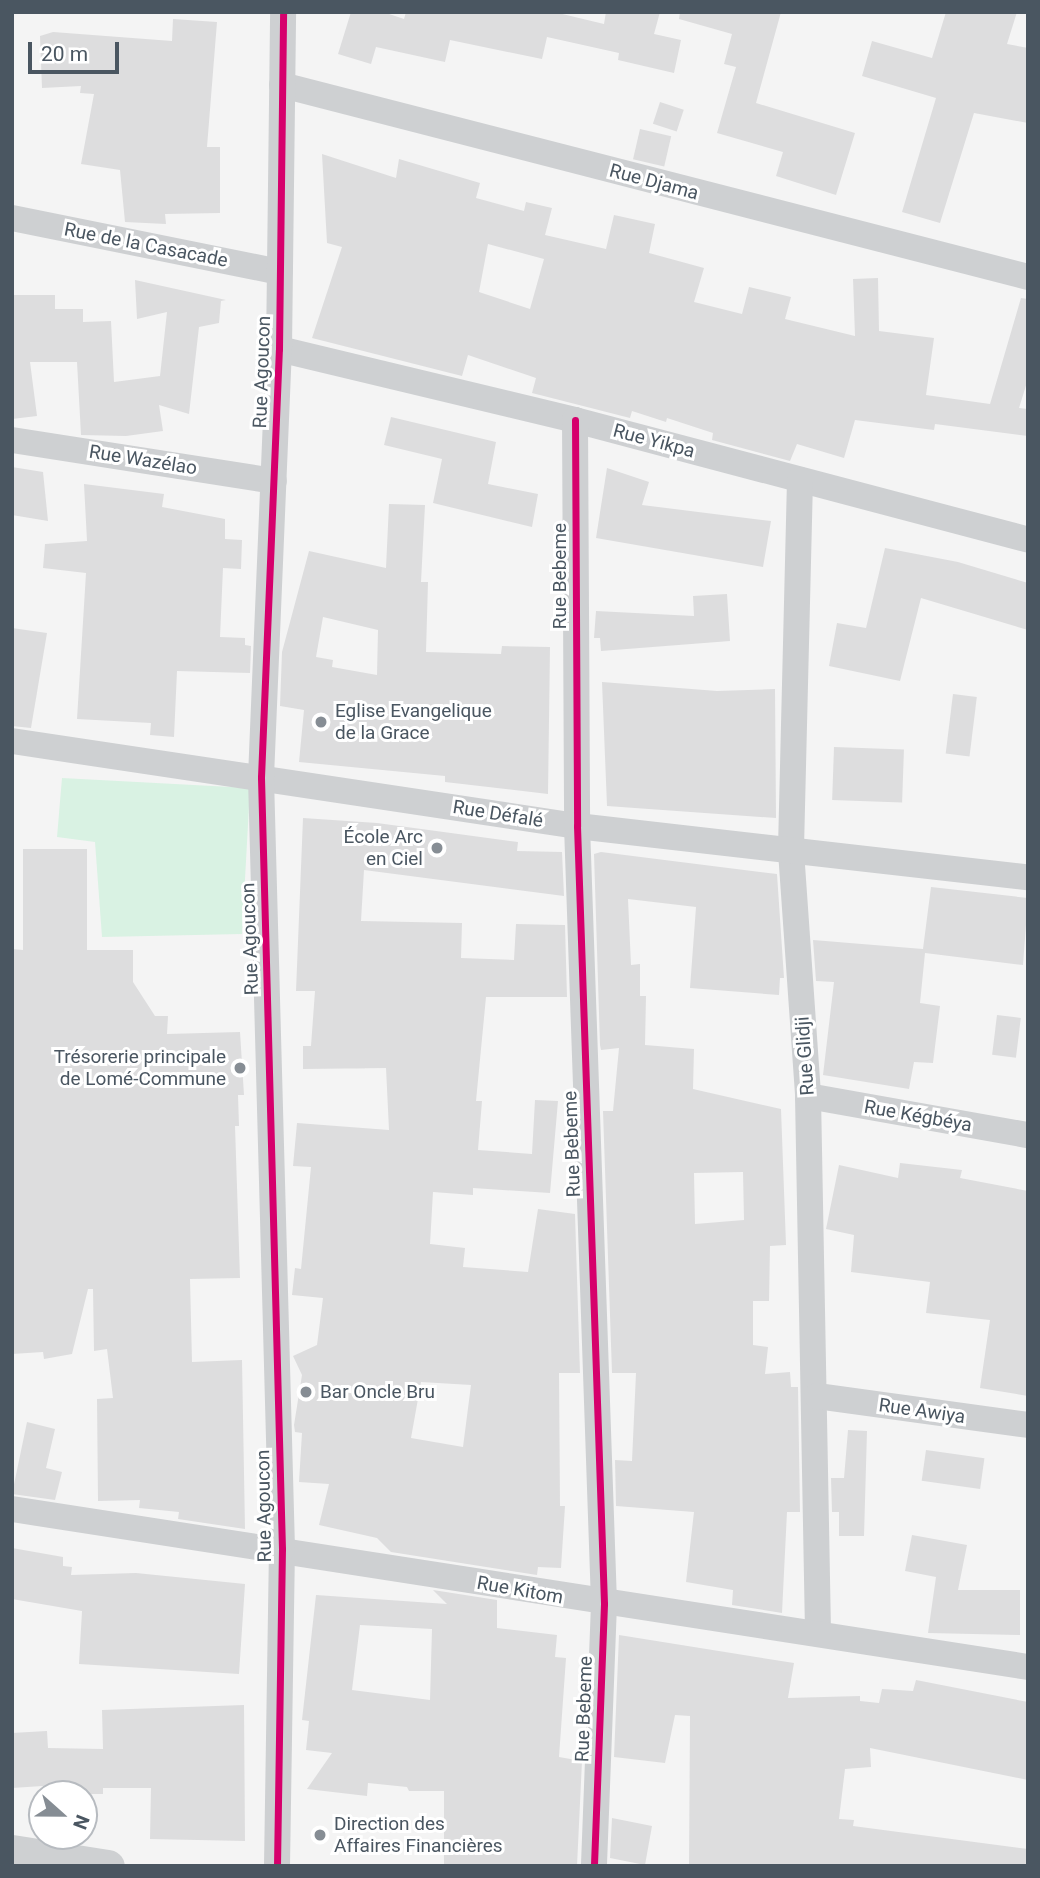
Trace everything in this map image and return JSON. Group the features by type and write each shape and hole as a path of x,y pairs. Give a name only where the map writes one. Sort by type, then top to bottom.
{"street":[{"name":"Rue Agoucon","path":"277,1866 282,1549 261,777 279,349 283,12"},
{"name":"Rue Djama","path":"282,85 1028,277"},
{"name":"Rue de la Casacade","path":"12,218 280,272"},
{"name":"Rue Yikpa","path":"279,349 575,420 1028,540"},
{"name":"Rue Bebeme","path":"575,420 577,826 604,1604 593,1866"},
{"name":"Rue Wazélao","path":"12,440 274,481"},
{"name":"Rue Glidji","path":"800,480 791,850 808,1096 817,1396 818,1632"},
{"name":"Rue Défalé","path":"12,741 577,826 1028,877"},
{"name":"Rue Kégbéya","path":"808,1096 1028,1135"},
{"name":"Rue Awiya","path":"817,1396 1028,1425"},
{"name":"Rue Kitom","path":"12,1509 282,1549 604,1604 818,1632 1028,1667"},
{"path":"12,1851 108,1866"}],"green space":[{"path":"62,778 250,788 242,934 102,937 95,842 57,837"}],"building":[{"path":"351,12 383,12 404,19 406,12 554,12 604,24 606,12 660,12 654,34 681,40 674,73 618,60 619,53 547,37 542,59 450,40 445,62 376,47 371,64 338,54"},
{"path":"680,12 781,12 756,103 855,133 836,195 776,176 783,152 717,133 736,67 724,64 732,34 679,19"},
{"path":"946,12 1017,12 1007,44 1028,48 1028,123 974,113 940,223 902,212 936,98 862,76 872,41 932,58"},
{"path":"173,19 217,22 207,147 220,147 220,213 165,214 166,224 125,222 120,170 81,164 94,94 80,93 81,86 42,88 40,36 53,32 172,41"},
{"path":"660,102 684,110 677,132 653,124"},
{"path":"640,129 671,136 664,166 633,159"},
{"path":"322,154 396,178 399,159 480,183 476,198 524,211 526,202 552,208 545,235 606,249 614,215 655,224 649,253 704,268 694,302 742,314 749,287 791,297 785,319 855,336 853,279 878,278 879,331 934,338 926,395 990,404 1021,298 1028,299 1028,379 1019,408 1028,409 1028,436 935,424 934,430 855,420 844,458 797,444 790,461 712,440 713,433 667,418 666,422 632,411 630,418 532,393 536,378 468,355 462,376 312,338 342,247 327,243","holes":["488,244 544,259 530,309 479,292"]},
{"path":"135,280 226,300 221,301 219,323 199,327 189,414 159,405 163,431 126,436 81,435 77,362 30,362 37,416 12,419 13,295 55,295 55,309 83,309 83,322 111,321 114,382 160,376 167,312 137,319"},
{"path":"391,417 496,442 488,484 538,494 532,527 433,503 442,459 384,445"},
{"path":"12,467 43,472 48,521 12,515"},
{"path":"607,468 649,482 642,505 771,521 763,567 596,538"},
{"path":"84,484 164,494 162,507 225,519 225,539 242,540 241,569 223,568 220,637 245,638 245,645 251,646 250,673 177,671 174,737 150,735 151,723 77,719 86,573 43,568 45,544 87,541"},
{"path":"389,504 425,505 421,582 428,582 426,652 501,654 502,646 550,647 548,794 445,782 445,776 299,762 304,710 280,706 282,652 309,551 386,568","holes":["323,617 378,630 377,675 332,667 333,660 316,657"]},
{"path":"885,548 958,562 1028,583 1028,630 921,598 900,681 829,666 837,623 866,628"},
{"path":"727,594 730,641 601,651 600,638 594,638 596,611 694,616 693,596"},
{"path":"12,628 47,633 31,728 12,726"},
{"path":"602,682 717,691 775,689 776,818 607,806"},
{"path":"953,694 977,697 970,756 946,754"},
{"path":"834,747 904,749 902,802 832,800"},
{"path":"303,818 377,823 518,842 517,851 562,852 564,896 364,870 361,921 462,923 461,958 514,960 516,924 565,925 567,997 486,997 476,1101 482,1101 478,1150 532,1154 535,1100 558,1101 550,1193 473,1188 473,1195 433,1192 430,1244 465,1248 463,1267 528,1272 538,1209 575,1214 580,1373 559,1373 560,1506 565,1506 561,1568 538,1567 537,1575 391,1552 377,1538 319,1525 329,1484 299,1482 302,1433 295,1432 294,1425 302,1375 293,1356 317,1345 323,1298 292,1295 295,1268 301,1269 311,1167 293,1166 297,1123 389,1130 386,1068 303,1069 303,1046 311,1046 315,991 296,991","holes":["421,1382 471,1385 463,1447 411,1438"]},
{"path":"23,849 87,849 87,950 133,950 133,982 155,1016 168,1016 167,1034 240,1032 244,1095 238,1095 239,1126 235,1126 240,1278 190,1279 192,1362 242,1360 245,1529 178,1519 179,1512 139,1508 140,1500 98,1501 97,1399 113,1398 107,1349 94,1351 93,1289 88,1289 72,1354 44,1359 43,1352 12,1354 12,949 23,950"},
{"path":"601,852 777,874 784,978 780,978 779,995 690,988 696,907 628,899 631,965 640,964 640,996 646,996 645,1045 694,1049 693,1089 781,1109 786,1245 770,1246 769,1301 753,1301 753,1345 768,1347 765,1374 790,1372 791,1387 798,1387 800,1512 787,1512 782,1613 732,1605 733,1590 686,1582 694,1512 616,1506 615,1460 632,1461 636,1373 612,1373 603,1111 613,1111 619,1048 601,1050 600,1045 594,854","holes":["743,1172 744,1220 695,1224 694,1173"]},
{"path":"931,887 1028,898 1023,965 925,953 920,1003 940,1006 933,1063 914,1062 909,1089 823,1075 834,982 816,981 813,940 923,949"},
{"path":"997,1015 1021,1018 1016,1058 992,1055"},
{"path":"900,1163 962,1170 960,1178 1028,1191 1028,1396 980,1388 990,1320 926,1313 930,1282 851,1272 854,1235 826,1229 839,1165 898,1178"},
{"path":"27,1422 55,1429 46,1468 62,1472 55,1500 12,1494"},
{"path":"848,1430 867,1431 864,1536 839,1536 839,1512 832,1512 831,1478 844,1478"},
{"path":"926,1450 984,1458 980,1489 922,1481"},
{"path":"912,1535 967,1545 958,1590 1020,1590 1020,1635 928,1633 936,1577 905,1571"},
{"path":"12,1548 63,1557 63,1566 72,1567 71,1575 136,1573 245,1584 239,1674 79,1664 82,1611 12,1599"},
{"path":"433,1590 497,1600 497,1628 557,1635 555,1657 566,1658 559,1757 582,1761 577,1866 444,1866 444,1791 409,1791 407,1787 368,1783 367,1796 307,1789 332,1753 306,1750 309,1721 302,1720 316,1595 447,1604","holes":["360,1625 432,1629 430,1700 352,1690"]},
{"path":"619,1635 794,1663 788,1698 860,1696 860,1701 879,1703 882,1689 913,1691 916,1680 1028,1702 1028,1780 870,1748 871,1767 845,1769 839,1819 854,1820 853,1826 1028,1849 1028,1866 689,1866 690,1716 675,1715 665,1763 614,1757"},
{"path":"244,1705 245,1841 150,1839 151,1788 103,1788 103,1794 98,1794 98,1780 28,1780 28,1787 12,1788 12,1733 47,1731 48,1748 103,1749 102,1710"},
{"path":"612,1818 652,1826 645,1865 610,1858"}],"cycle path":[{"path":"277,1866 282,1549 261,777 279,349 283,12"},
{"path":"575,420 577,826 604,1604 594,1866"}],"place":[{"name":"Eglise Evangelique de la Grace","path":"321,722"},
{"name":"École Arc en Ciel","path":"437,848"},
{"name":"Trésorerie principale de Lomé-Commune","path":"240,1068"},
{"name":"Bar Oncle Bru","path":"306,1392"},
{"name":"Direction des Affaires Financières","path":"320,1835"}]}
